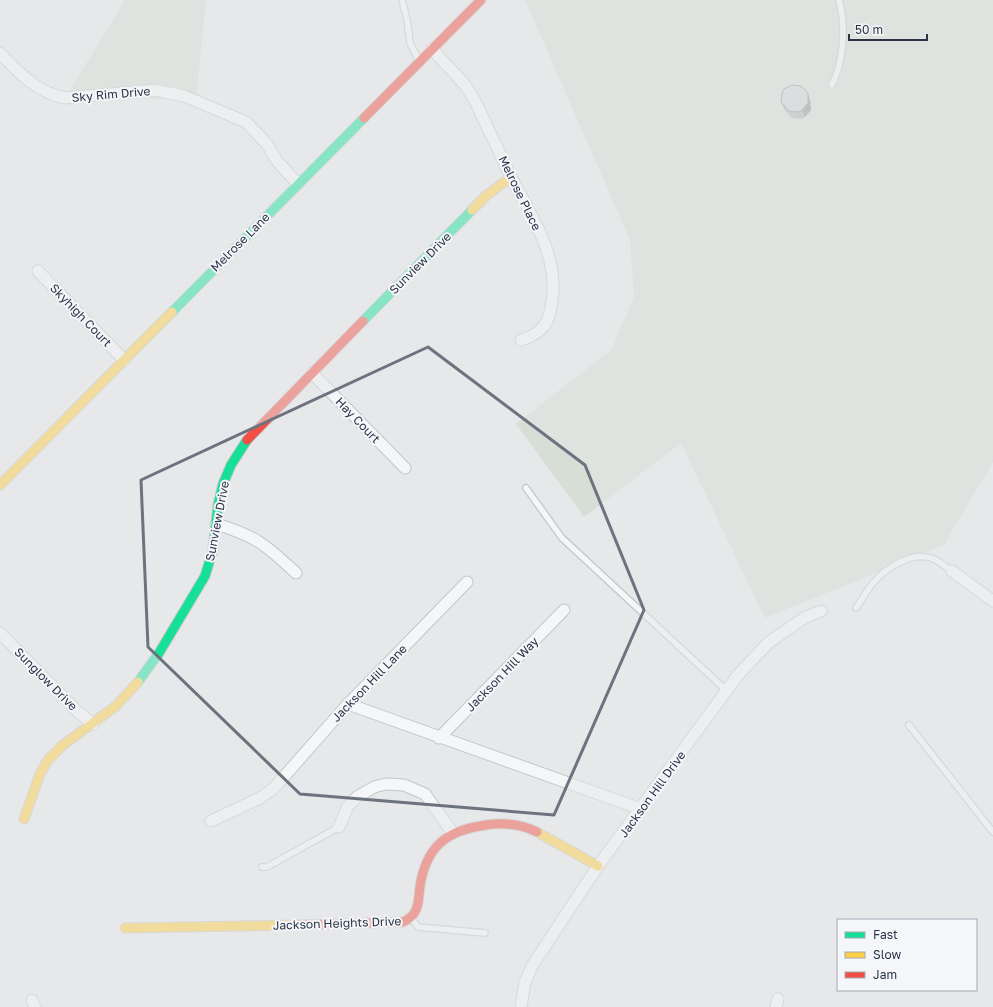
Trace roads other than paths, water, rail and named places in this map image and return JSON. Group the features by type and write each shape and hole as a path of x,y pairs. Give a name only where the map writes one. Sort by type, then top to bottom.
{"street":[{"name":"Melrose Lane","path":"0,485 481,0"},
{"name":"Melrose Place","path":"432,49 465,85 474,99 545,244 551,263 554,280 551,308 547,322 533,336 520,340"},
{"name":"Sky Rim Drive","path":"0,53 40,90 52,95 66,98 155,90 184,96 233,116 246,122 257,132 277,160 298,184"},
{"name":"Sunview Drive","path":"24,819 29,809 37,779 48,760 67,742 93,724 125,697 145,673 161,650 205,576 213,552 220,492 228,470 237,453 255,430 487,195 512,177"},
{"name":"Skyhigh Court","path":"38,271 124,360"},
{"name":"Hay Court","path":"312,373 405,468"},
{"path":"216,524 246,534 260,541 296,573"},
{"path":"952,571 993,601"},
{"name":"Jackson Hill Lane","path":"211,821 260,798 274,788 348,704 467,582"},
{"name":"Jackson Hill Way","path":"440,738 564,610"},
{"name":"Jackson Hill Drive","path":"521,1007 525,982 532,966 598,866 738,675 768,643 804,618 821,612"},
{"name":"Sunglow Drive","path":"0,633 77,711 93,724"},
{"path":"348,704 641,809"},
{"path":"339,828 348,806 357,797 374,787 386,784 404,785 425,794 452,832"},
{"name":"Jackson Heights Drive","path":"126,928 403,922 412,919 418,910 421,883 427,860 437,844 452,832 464,827 497,823 530,829 598,866"}],"lane":[{"path":"402,0 407,19 410,43 419,61"},
{"path":"832,85 838,70 842,37 842,16 839,0"},
{"path":"526,488 562,538 727,691"},
{"path":"856,608 873,583 889,569 904,560 918,557 932,558 952,571"},
{"path":"909,725 993,832"},
{"path":"262,867 267,867 339,828"},
{"path":"412,919 418,927 485,933"}]}
